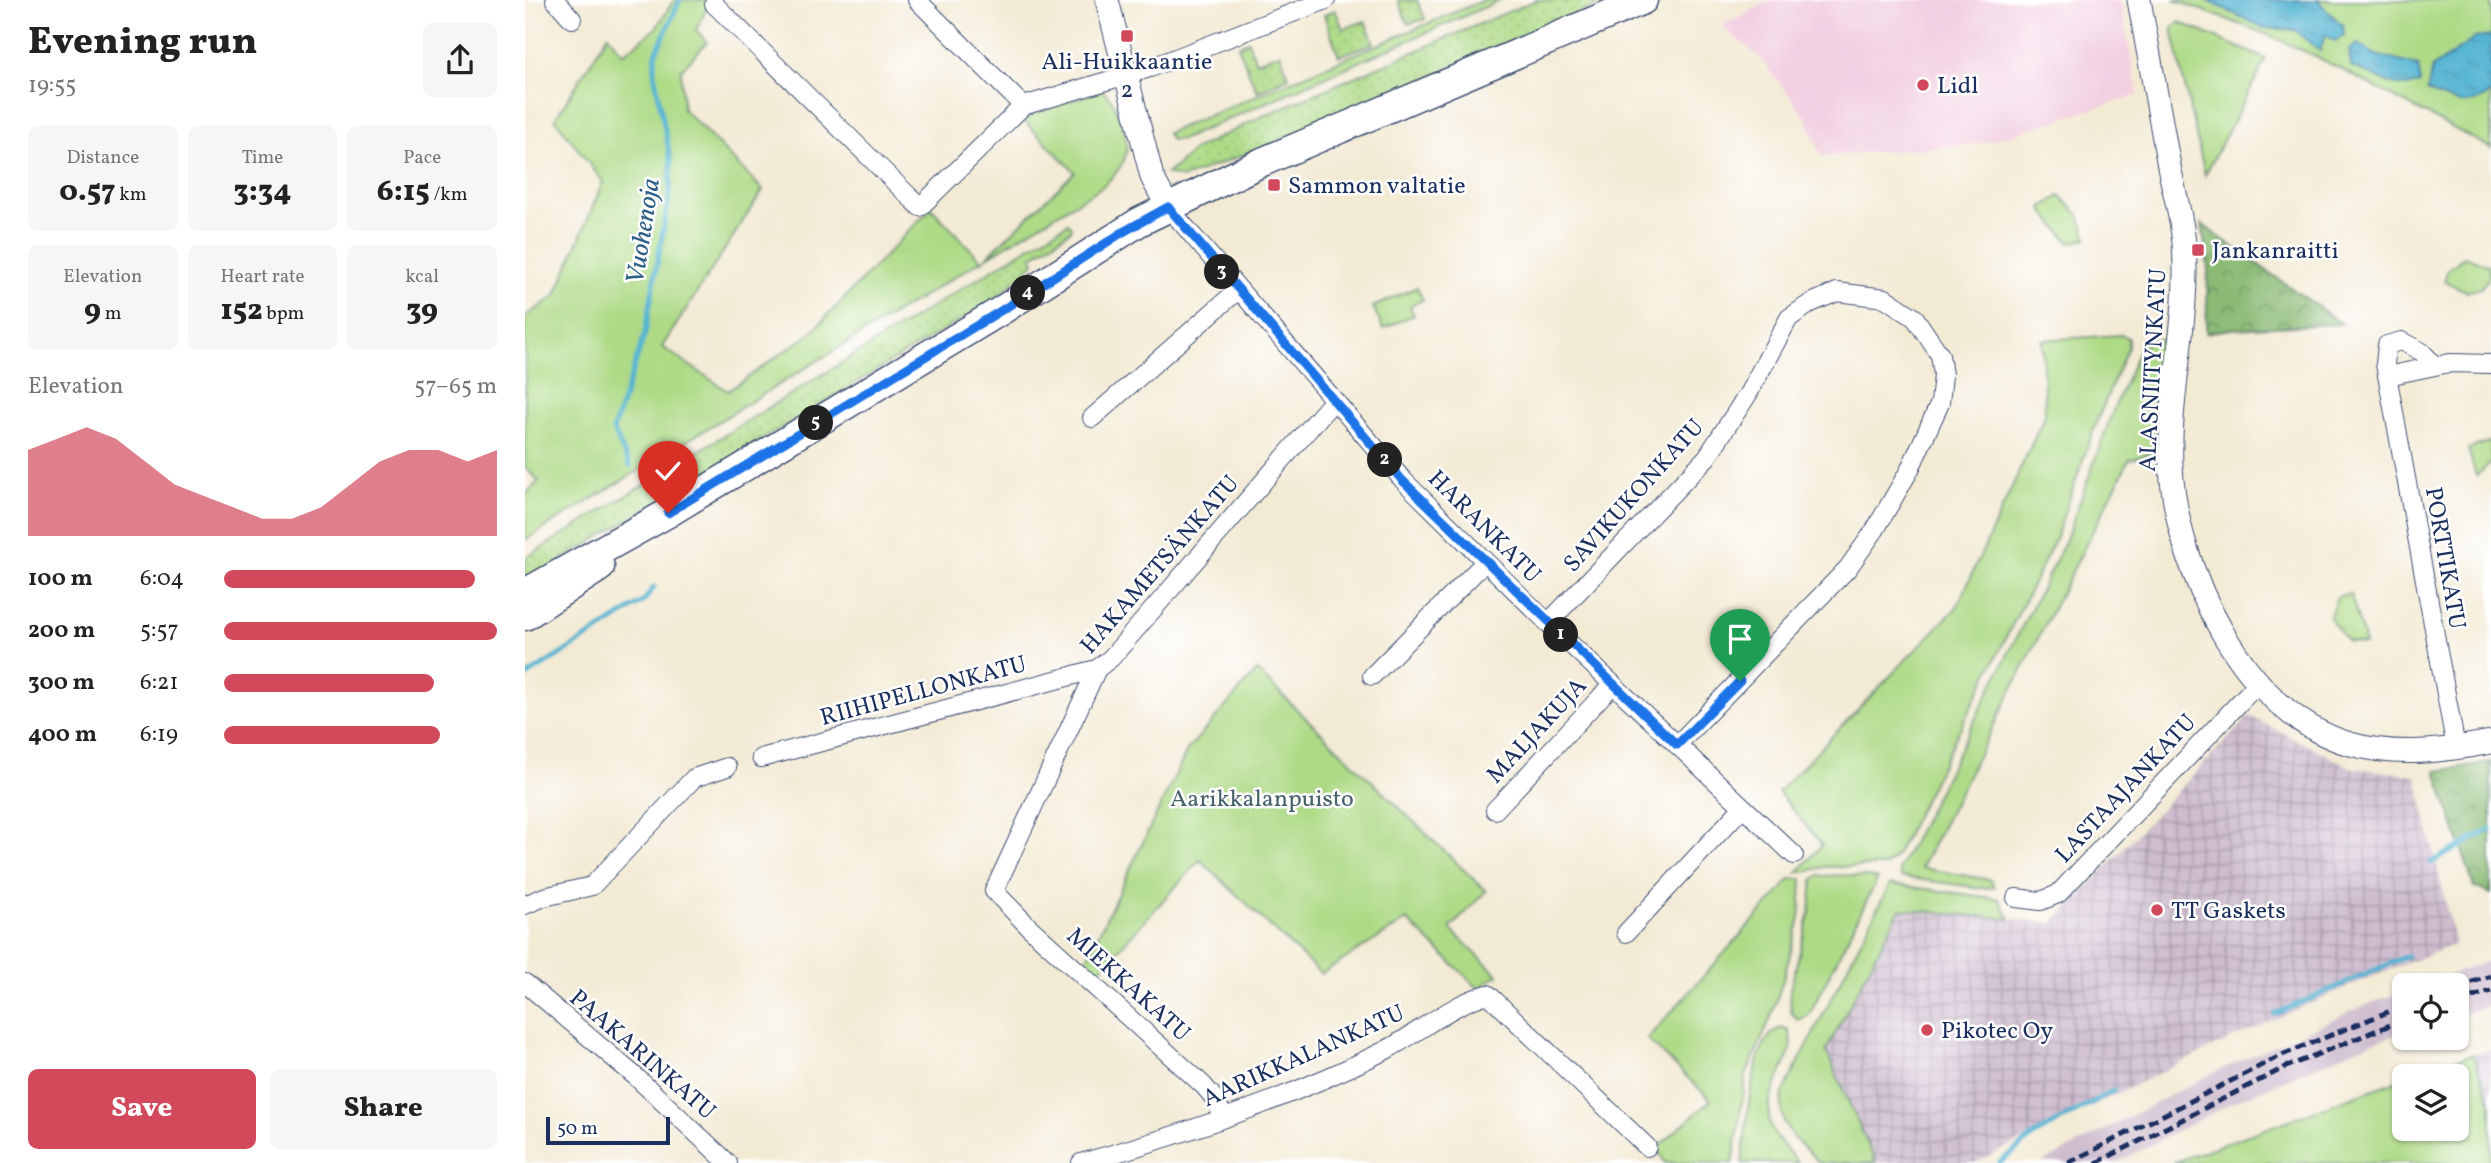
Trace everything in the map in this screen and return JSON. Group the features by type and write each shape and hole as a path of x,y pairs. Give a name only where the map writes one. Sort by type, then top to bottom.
{"main road":[{"path":"525,593 668,513 1002,310 1123,232 1168,207 1262,162 1643,0"},
{"path":"525,616 583,581 668,513"}],"street":[{"path":"555,0 572,19"},
{"path":"916,0 1023,106"},
{"path":"1107,0 1152,177 1168,207"},
{"path":"714,4 920,207 1023,106 1126,75 1326,0"},
{"name":"ALASNIITYNKATU","path":"2139,0 2184,244 2182,334 2171,441 2178,518 2185,546 2209,606 2258,683 2306,723 2347,743 2416,753 2491,742"},
{"name":"HARANKATU","path":"1168,207 1402,480 1548,623 1794,855"},
{"path":"1092,418 1238,290"},
{"name":"SAVIKUKONKATU","path":"1548,623 1707,457 1748,394 1789,318 1811,303 1837,292 1885,298 1915,318 1940,355 1943,375 1940,403 1909,471 1875,530 1848,568 1677,745"},
{"path":"2435,366 2422,352 2394,341 2387,345 2387,376 2459,362 2491,363"},
{"name":"PORTTIKATU","path":"2387,376 2456,748"},
{"name":"HAKAMETSÄNKATU","path":"994,891 1097,669 1111,658 1334,400"},
{"path":"1371,676 1485,562"},
{"name":"RIIHIPELLONKATU","path":"761,758 1097,669"},
{"name":"LASTAAJANKATU","path":"2016,898 2041,901 2058,894 2258,683"},
{"name":"MALJAKUJA","path":"1495,810 1613,684"},
{"path":"525,905 544,897 592,886 694,778 727,767"},
{"path":"1626,933 1742,808"},
{"name":"MIEKKAKATU","path":"994,891 1203,1085 1215,1099 1224,1118"},
{"name":"PAAKARINKATU","path":"525,983 635,1076 728,1163"},
{"name":"AARIKKALANKATU","path":"1081,1163 1224,1118 1387,1050 1471,998 1488,993 1647,1147"}],"shaded area":[{"path":"1771,0 2120,0 2138,95 1980,144 1821,156 1806,117 1760,58 1722,26"},
{"path":"2249,716 2352,768 2416,775 2455,944 2347,987 2205,1051 1975,1163 1876,1163 1826,1051 1900,908 2053,923"},
{"path":"2491,960 2491,1005 2469,1012 2469,973 2455,973"},
{"path":"2392,995 2392,1036 2235,1101 2116,1163 2042,1163 2213,1073"},
{"path":"2491,1050 2491,1104 2473,1054"}],"green space":[{"path":"674,0 711,0 696,30 707,42 681,70 683,109 763,190 662,347 728,391 811,333 931,208 981,260 525,540 525,495 539,481 525,468 525,317 556,295 603,182 555,119 608,35 623,54 656,28"},
{"path":"1398,0 1417,0 1425,19 1408,24"},
{"path":"1484,0 1501,0 1183,139 1171,140 1167,133"},
{"path":"1536,0 1610,0 1277,142 1183,178 1167,174 1195,149 1265,115"},
{"path":"2174,0 2491,0 2491,148 2325,61 2264,33"},
{"path":"1335,10 1343,29 1365,21 1374,43 1339,56 1324,15"},
{"path":"2179,22 2266,59 2205,175 2173,34 2173,27"},
{"path":"1248,41 1256,62 1280,53 1289,77 1257,92 1238,46"},
{"path":"1101,90 1106,93 1123,125 1127,143 1126,154 1118,169 1103,186 985,259 1075,172 1021,118"},
{"path":"2060,196 2079,215 2087,238 2070,243 2043,211 2042,207"},
{"path":"1068,223 1072,227 1071,230 1032,257 1034,263 997,298 525,582 525,558"},
{"path":"2202,224 2342,324 2230,329 2206,333 2208,269"},
{"path":"2465,256 2489,266 2488,278 2481,288 2467,292 2444,281 2448,269"},
{"path":"1417,287 1423,300 1410,306 1414,315 1383,329 1373,307"},
{"path":"2121,335 2128,338 2128,347 2096,423 2054,542 1896,856 1886,866 1825,867 1797,873 1822,845 1778,792 1957,607 2045,415 2042,340"},
{"path":"2151,339 2166,340 2155,452 2129,460 1921,868 1991,880 1994,887 1981,888 1901,877 1899,869 2065,542 2114,408 2139,350"},
{"path":"2491,441 2491,463 2476,476 2468,449"},
{"path":"2351,594 2365,644 2347,641 2329,617 2337,597"},
{"name":"Aarikkalanpuisto","path":"1257,671 1486,891 1450,929 1498,975 1478,988 1407,920 1321,974 1200,860 1094,976 1083,966 1188,749"},
{"path":"2491,762 2491,894 2474,887 2436,771"},
{"path":"1819,876 1878,878 1809,1015 1798,1020 1791,1012 1790,990 1810,912 1813,880"},
{"path":"1791,879 1802,879 1800,918 1770,1020 1746,1075 1733,1163 1665,1163 1657,1148 1711,1100 1647,1039"},
{"path":"1890,884 1999,899 2010,919 1900,909 1826,1051 1876,1163 1820,1163 1785,1125 1781,1105 1783,1093"},
{"path":"1781,1028 1788,1030 1790,1051 1771,1098 1770,1123 1778,1139 1798,1163 1742,1163 1755,1068 1770,1036"},
{"path":"2473,1054 2491,1104 2491,1160 2484,1163 2172,1163 2392,1082 2392,1141 2469,1141 2469,1064 2444,1064"}],"water":[{"path":"2206,0 2317,0 2343,26 2344,35 2336,41 2325,35 2320,51 2295,30 2264,28"},
{"path":"2491,36 2491,93 2474,102 2459,103 2427,91 2433,67 2475,38"},
{"path":"2358,44 2376,55 2419,66 2420,83 2402,86 2351,67 2349,50"}],"waterway":[{"name":"Vuohenoja","path":"630,466 613,430 645,334 670,191 671,162 654,72 656,53 680,0"},
{"name":"Vuohenoja","path":"525,677 644,601 654,587"},
{"path":"2430,863 2491,829"},
{"path":"2275,1014 2407,956"},
{"path":"1999,1163 2035,1135 2114,1090"}],"railway":[{"path":"2469,983 2491,976"},
{"path":"2469,998 2491,991"},
{"path":"2068,1163 2282,1055 2392,1010"},
{"path":"2096,1163 2286,1067 2392,1024"}],"place":[{"name":"Ali-Huikkaantie 2","path":"1127,36"},
{"name":"Lidl","path":"1923,85"},
{"name":"Sammon valtatie","path":"1274,185"},
{"name":"Jankanraitti","path":"2198,250"},
{"name":"TT Gaskets","path":"2157,910"},
{"name":"Pikotec Oy","path":"1927,1030"}],"route":[{"path":"668,513 1002,310 1139,222 1168,207 1278,339 1402,480 1677,745 1740,681"}]}
